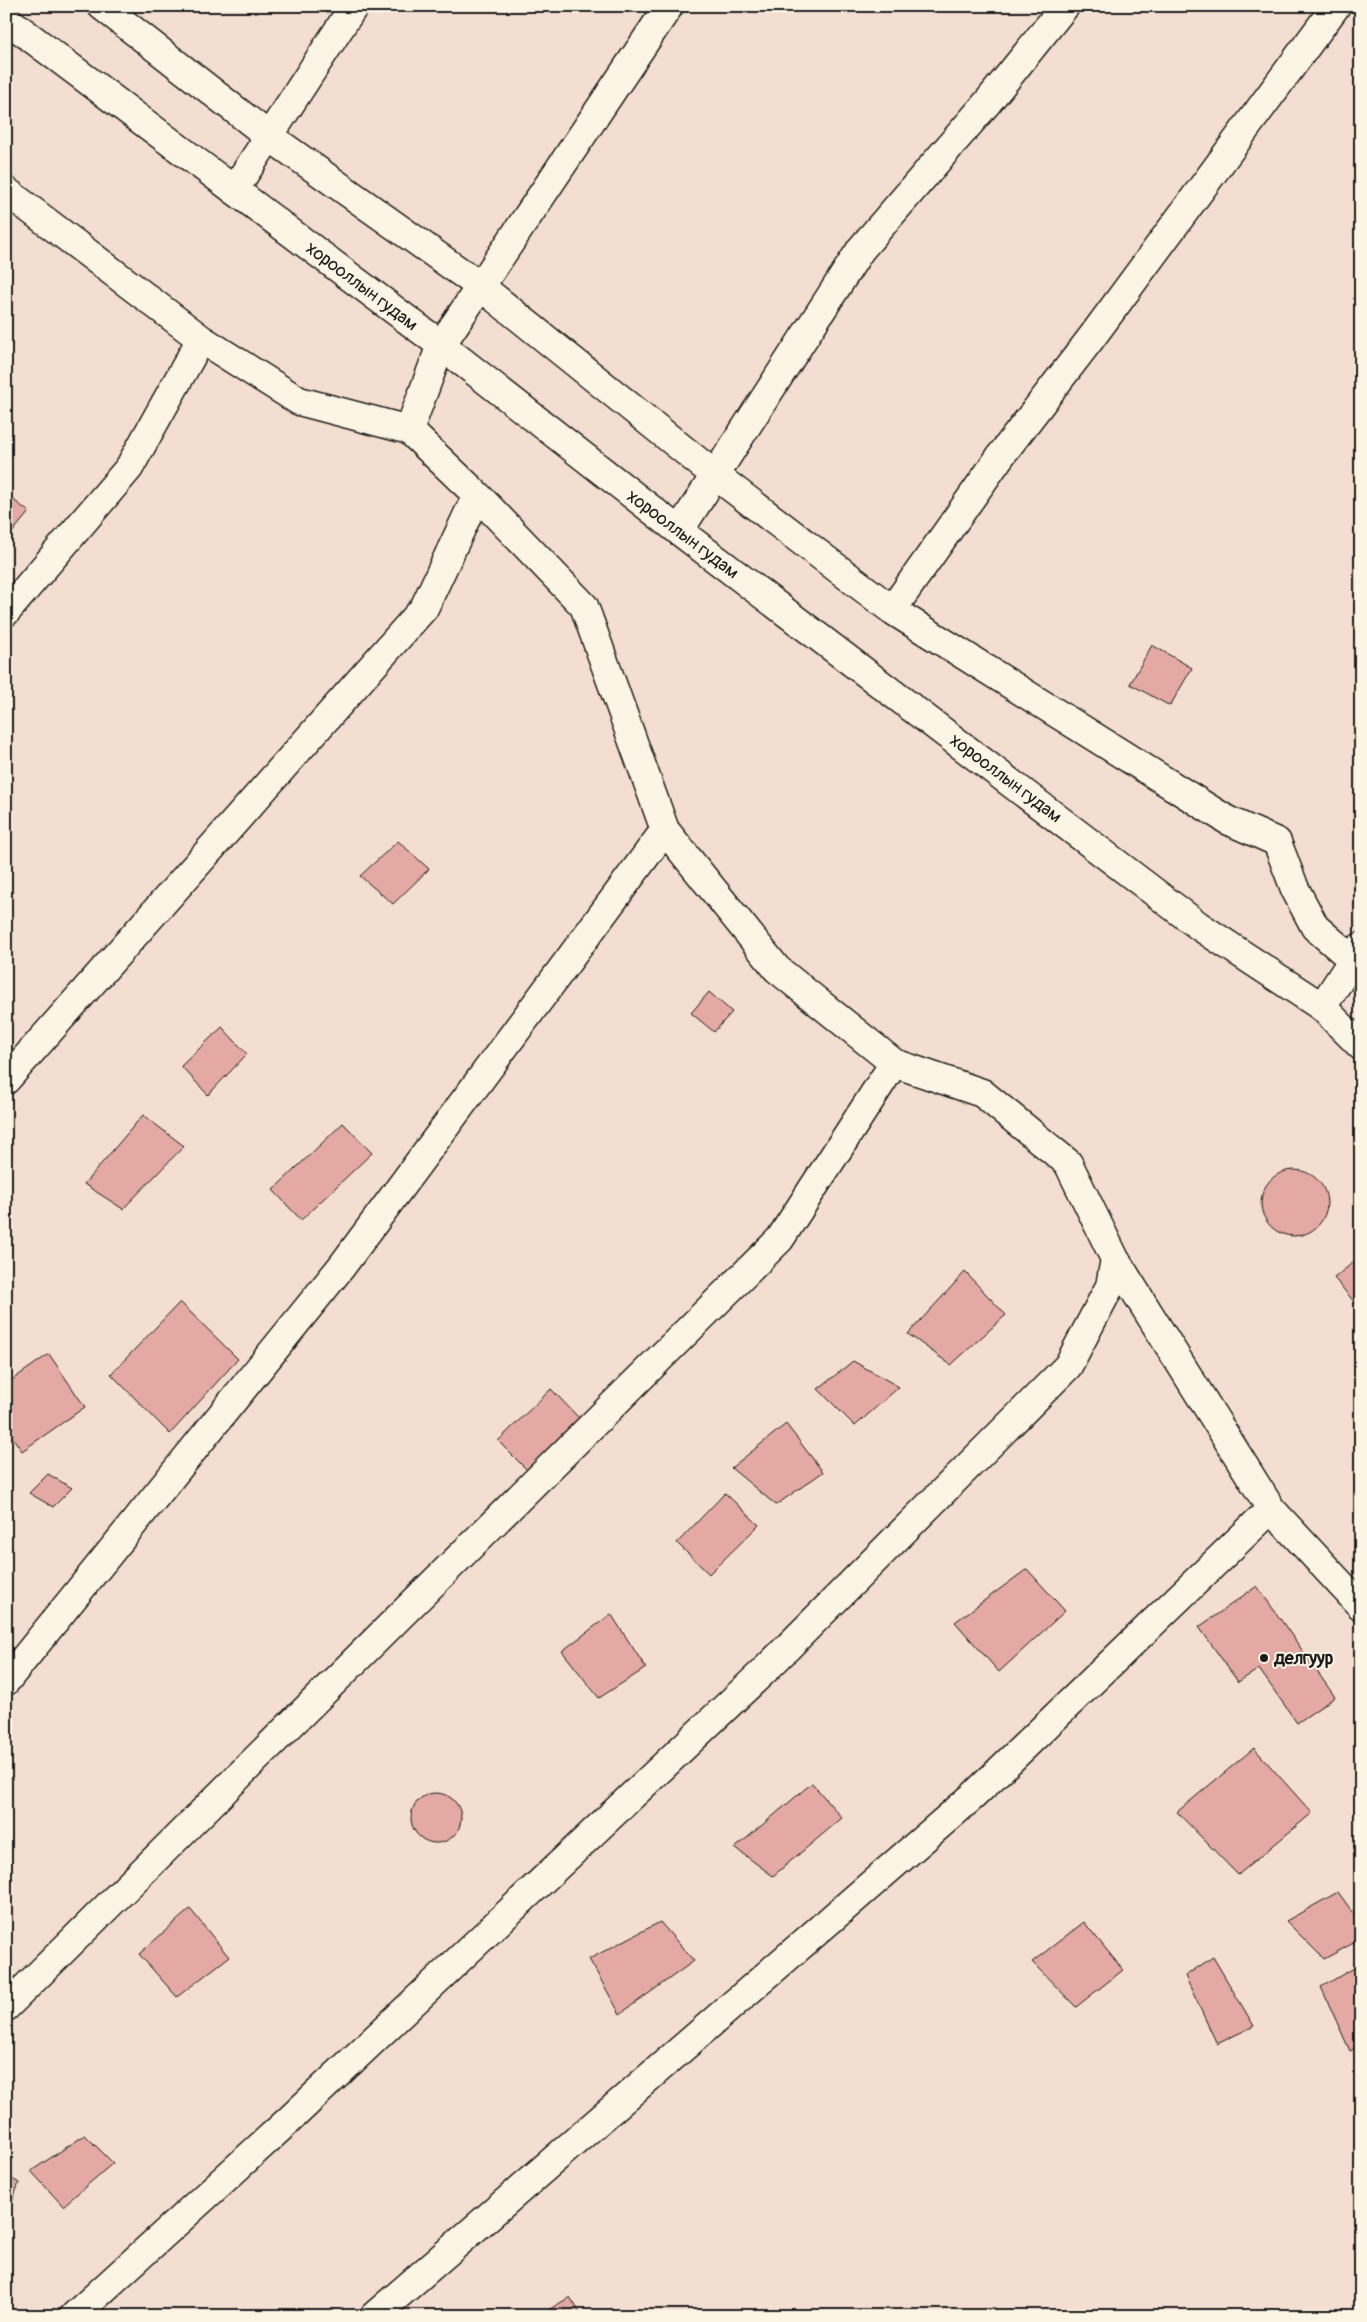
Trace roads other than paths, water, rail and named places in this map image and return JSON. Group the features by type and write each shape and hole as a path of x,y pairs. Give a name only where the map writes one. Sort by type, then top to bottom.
{"street":[{"path":"102,6 270,136 480,286 715,475 892,610 1227,820 1277,842 1295,889 1315,927 1357,954 1322,1007"},
{"path":"234,190 354,6"},
{"path":"409,430 441,345 669,6"},
{"path":"679,531 861,249 988,103 1065,6"},
{"path":"892,610 1002,454 1092,337 1336,6"},
{"name":"хорооллын гудам","path":"6,19 441,345 679,531 1199,926 1322,1007 1361,1046"},
{"path":"6,191 201,339 299,401 409,430 477,494 584,606 665,830 777,969 894,1063 982,1093 1068,1163 1115,1260 1270,1509 1361,1606"},
{"path":"6,612 129,468 201,339"},
{"path":"6,1080 424,608 477,494"},
{"path":"6,1680 342,1266 665,830"},
{"path":"6,2007 780,1238 894,1063"},
{"path":"74,2316 288,2122 764,1670 1068,1366 1110,1286 1115,1260"},
{"path":"374,2316 973,1796 1270,1509"}],"place":[{"name":"делгуур","path":"1264,1658"}]}
